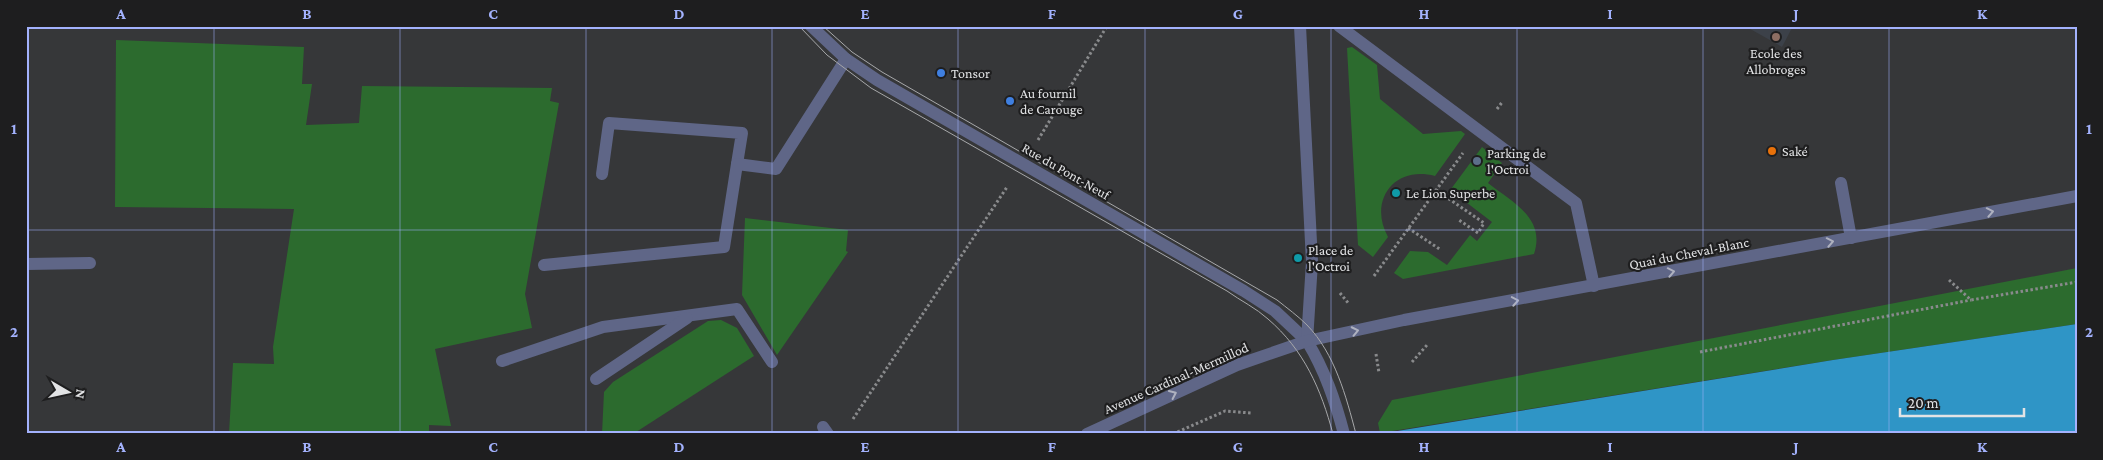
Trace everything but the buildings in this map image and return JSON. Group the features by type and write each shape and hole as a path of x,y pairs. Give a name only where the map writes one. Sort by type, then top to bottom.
{"street":[{"name":"Rue du Pont-Neuf","path":"810,26 846,59 877,80 1275,310 1307,341 1323,367 1344,434"},
{"path":"1300,26 1312,262 1307,341"},
{"path":"1339,26 1576,203 1594,286"},
{"path":"737,164 776,169 846,59"},
{"path":"544,265 724,247 742,133 608,123 602,174"},
{"path":"1841,183 1851,238"},
{"name":"Quai du Cheval-Blanc","path":"1307,341 1404,320 2077,196"},
{"path":"26,264 90,263"},
{"path":"502,361 602,328 737,309 772,362"},
{"path":"596,379 690,317"},
{"name":"Avenue Cardinal-Mermillod","path":"1087,434 1237,365 1307,341"}],"path":[{"path":"848,426 1022,164 1107,26"},
{"path":"1374,276 1479,130 1503,102"},
{"path":"1436,190 1484,223 1478,233 1459,220"},
{"path":"1408,228 1441,250"},
{"path":"1950,280 1971,300"},
{"path":"1700,352 1971,300 2077,282"},
{"path":"1173,434 1225,411 1252,413"}],"shaded area":[{"name":"Ecole des Allobroges","path":"1745,26 1793,26 1782,47"}],"green space":[{"path":"116,40 304,47 302,84 312,84 306,125 359,123 362,86 552,88 550,101 559,103 525,294 532,328 435,349 451,426 429,425 429,434 229,434 233,363 274,364 273,347 294,209 115,207"},
{"path":"1352,47 1377,65 1380,99 1423,134 1461,131 1465,134 1435,176 1420,174 1408,176 1397,181 1389,189 1383,199 1381,211 1388,237 1373,257 1358,245 1347,48"},
{"path":"1482,147 1502,163 1488,183 1516,204 1531,221 1535,230 1536,241 1534,254 1403,279 1394,273 1410,251 1428,252 1447,265 1470,235 1477,241 1492,222 1451,189"},
{"path":"745,218 848,230 846,251 848,252 777,355 742,295"},
{"path":"2077,268 2077,324 1833,360 1380,433 1378,423 1392,400"},
{"path":"721,320 737,328 754,356 633,434 602,434 604,392 613,382 708,321"}],"water":[{"path":"2077,324 2077,434 1379,434 1833,360"}],"tram line":[{"path":"799,26 827,55 871,88 1227,291 1263,315 1292,344 1310,371 1323,401 1333,434"},
{"path":"823,26 852,52 882,72 1277,300 1307,325 1325,349 1338,376 1356,434"}],"place":[{"name":"Ecole des Allobroges","path":"1776,37"},
{"name":"Tonsor","path":"941,73"},
{"name":"Au fournil de Carouge","path":"1010,101"},
{"name":"Saké","path":"1772,151"},
{"name":"Parking de l'Octroi","path":"1477,161"},
{"name":"Le Lion Superbe","path":"1396,193"},
{"name":"Place de l'Octroi","path":"1298,258"}]}
